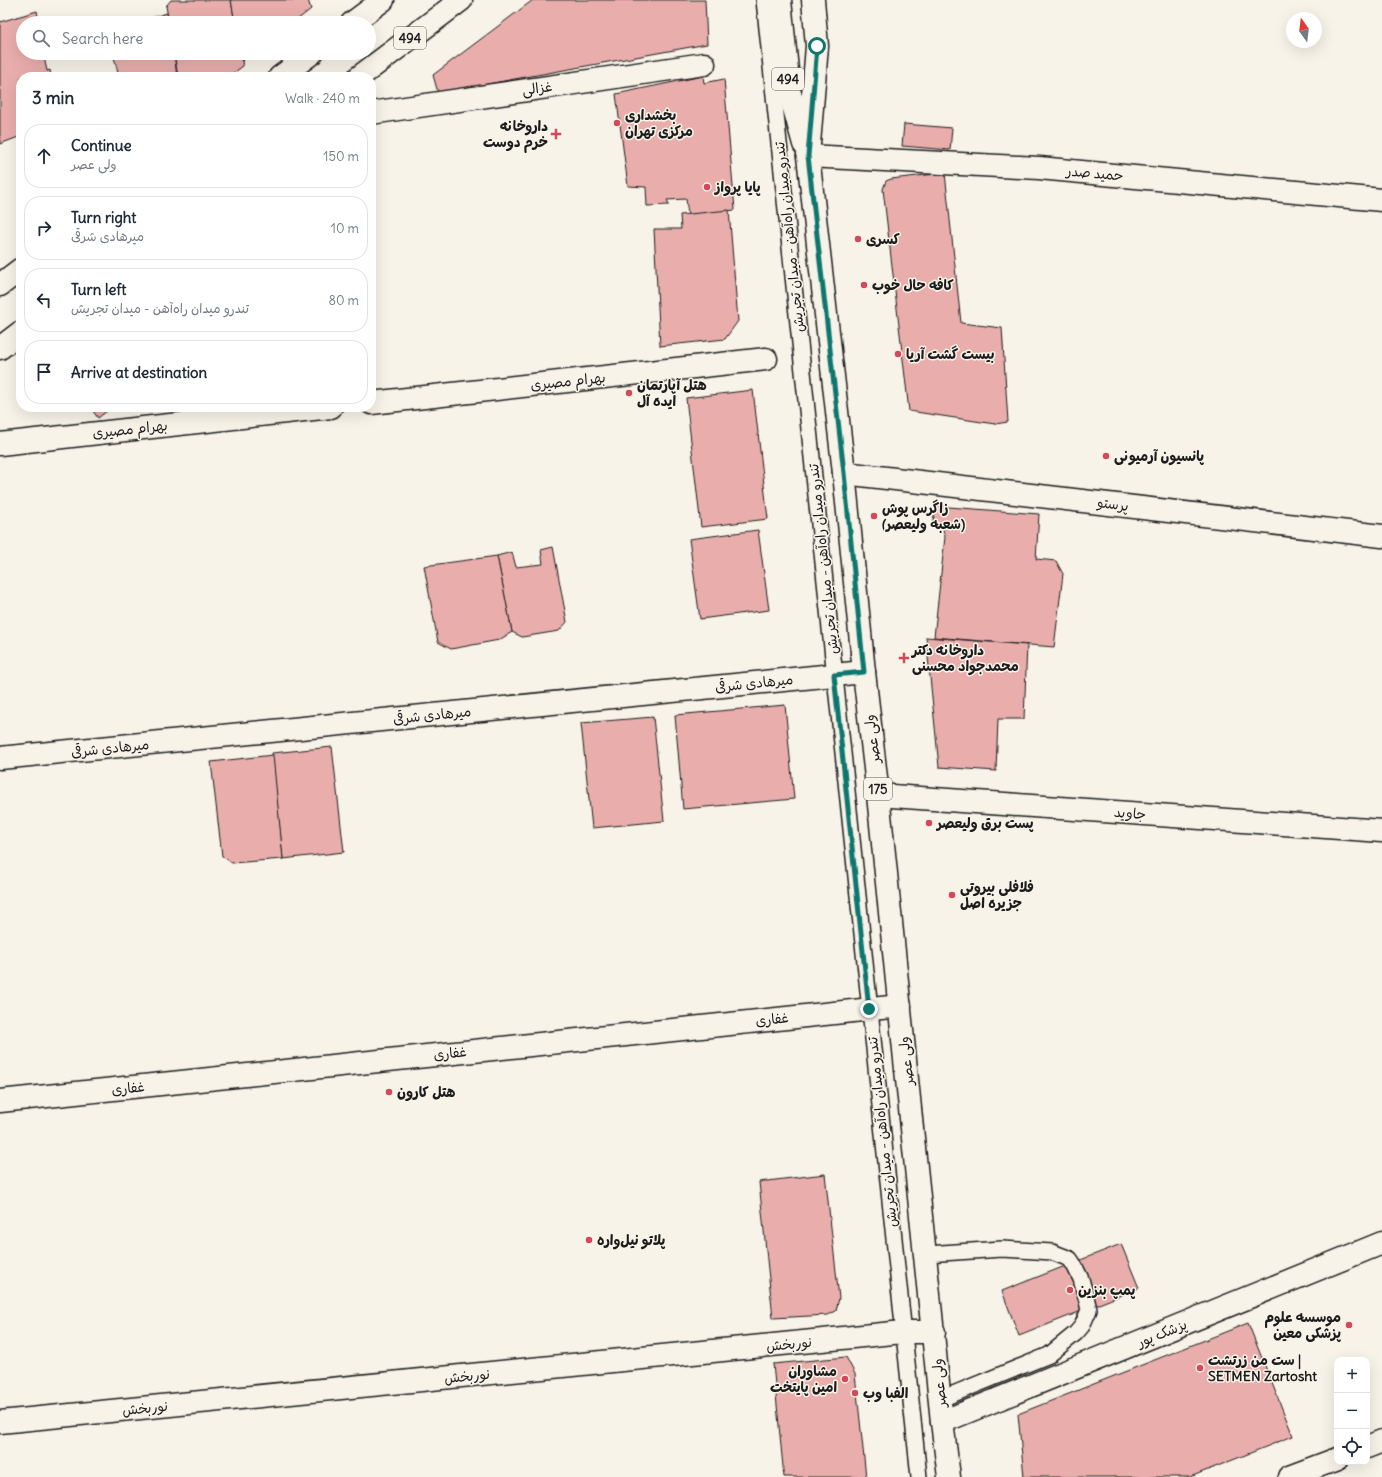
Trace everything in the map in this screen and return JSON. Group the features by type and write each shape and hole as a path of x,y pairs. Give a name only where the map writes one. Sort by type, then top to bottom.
{"street":[{"path":"361,16 383,0"},
{"name":"494","path":"366,72 461,0"},
{"name":"494","path":"780,0 789,90 808,156"},
{"name":"ولی عصر","path":"813,0 817,46 808,156 844,473 941,1399 942,1422 950,1477"},
{"path":"287,72 303,60"},
{"name":"غزالی","path":"376,112 704,64"},
{"name":"حمید صدر","path":"808,156 1039,168 1382,200"},
{"path":"0,285 16,273"},
{"path":"0,348 16,336"},
{"name":"بهرام مصیری","path":"376,401 766,359"},
{"name":"بهرام مصیری","path":"0,444 286,412"},
{"name":"پرستو","path":"844,473 1382,536"},
{"name":"میرهادی شرقی","path":"0,758 864,672"},
{"name":"جاوید","path":"878,795 1382,831"},
{"name":"غفاری","path":"0,1101 900,1006"},
{"name":"پزشک پور","path":"942,1422 1382,1243"},
{"name":"نوربخش","path":"0,1422 903,1332 934,1332"},
{"path":"1370,1446 1382,1442"},
{"path":"1290,1477 1334,1460"}],"lane":[{"name":"تندرو میدان راه‌آهن - میدان تجریش","path":"764,0 919,1477"},
{"path":"926,1254 1002,1249 1052,1252 1070,1259 1078,1271 1088,1301 1088,1310 1082,1326 1076,1333 1049,1355 941,1399"}],"building":[{"path":"171,0 231,0 234,16 168,16 166,6"},
{"path":"231,0 308,0 311,9 302,16 234,16"},
{"path":"533,0 705,0 707,44 438,93 433,75"},
{"path":"37,11 38,16 20,16"},
{"path":"167,13 168,16 157,16"},
{"path":"16,17 16,60 45,60 47,71 50,70 50,72 16,72 16,138 0,144 0,22"},
{"path":"115,60 175,60 176,72 118,72"},
{"path":"175,60 242,60 243,66 235,72 177,72"},
{"path":"703,76 704,83 724,79 735,210 688,215 686,199 667,200 669,205 647,206 646,187 628,186 616,94"},
{"path":"904,124 952,128 950,150 902,146"},
{"path":"945,173 961,323 1002,328 1008,422 995,424 909,411 883,189 886,181 891,179"},
{"path":"729,210 738,321 725,339 660,346 654,229 681,229 680,215"},
{"path":"753,390 768,519 701,527 686,398"},
{"path":"94,412 106,412 98,418"},
{"path":"936,506 1039,514 1036,559 1056,561 1063,574 1054,647 934,637 945,537 942,526 932,525"},
{"path":"758,530 769,610 700,619 689,539"},
{"path":"553,547 567,622 559,631 522,637 512,632 497,556 512,552 516,567 543,564 541,550"},
{"path":"497,556 512,632 499,640 451,649 438,642 424,566"},
{"path":"926,637 1027,645 1024,719 998,719 996,771 939,767"},
{"path":"785,705 794,799 683,809 675,715"},
{"path":"653,717 664,821 592,828 581,723"},
{"path":"332,747 344,852 283,859 272,753"},
{"path":"273,755 283,859 232,863 222,856 211,762"},
{"path":"825,1174 839,1298 836,1311 828,1315 773,1318 759,1182"},
{"name":"پمپ بنزین","path":"1121,1244 1139,1288 1019,1336 1002,1291"},
{"name":"ست من زرتشت | SETMEN Zartosht","path":"1248,1323 1293,1436 1190,1477 1024,1477 1018,1414"},
{"path":"846,1357 855,1374 866,1477 784,1477 773,1364"}],"place":[{"name":"بخشداری مرکزی تهران","path":"617,123"},
{"name":"داروخانه خرم دوست","path":"556,134"},
{"name":"پایا پرواز","path":"707,187"},
{"name":"كسرى","path":"858,239"},
{"name":"کافه حال خوب","path":"864,285"},
{"name":"بیست گشت آریا","path":"898,354"},
{"name":"هتل آپارتمان ایده آل","path":"629,393"},
{"name":"پانسیون آرمیونی","path":"1106,456"},
{"name":"زاگرس پوش (شعبه ولیعصر)","path":"874,516"},
{"name":"داروخانه دکتر محمدجواد محسنی","path":"904,658"},
{"name":"پست برق ولیعصر","path":"929,823"},
{"name":"فلافلی بیروتی جزیره اصل","path":"952,895"},
{"name":"هتل کارون","path":"389,1092"},
{"name":"پلاتو نیل‌واره","path":"589,1240"},
{"name":"پمپ بنزین","path":"1070,1290"},
{"name":"موسسه علوم پزشکی معین","path":"1349,1325"},
{"name":"ست من زرتشت | SETMEN Zartosht","path":"1200,1368"},
{"name":"مشاوران امین پایتخت","path":"845,1379"},
{"name":"الفبا وب","path":"855,1393"}],"route":[{"path":"817,46 808,156 844,473 864,672 834,675 869,1009"}]}
